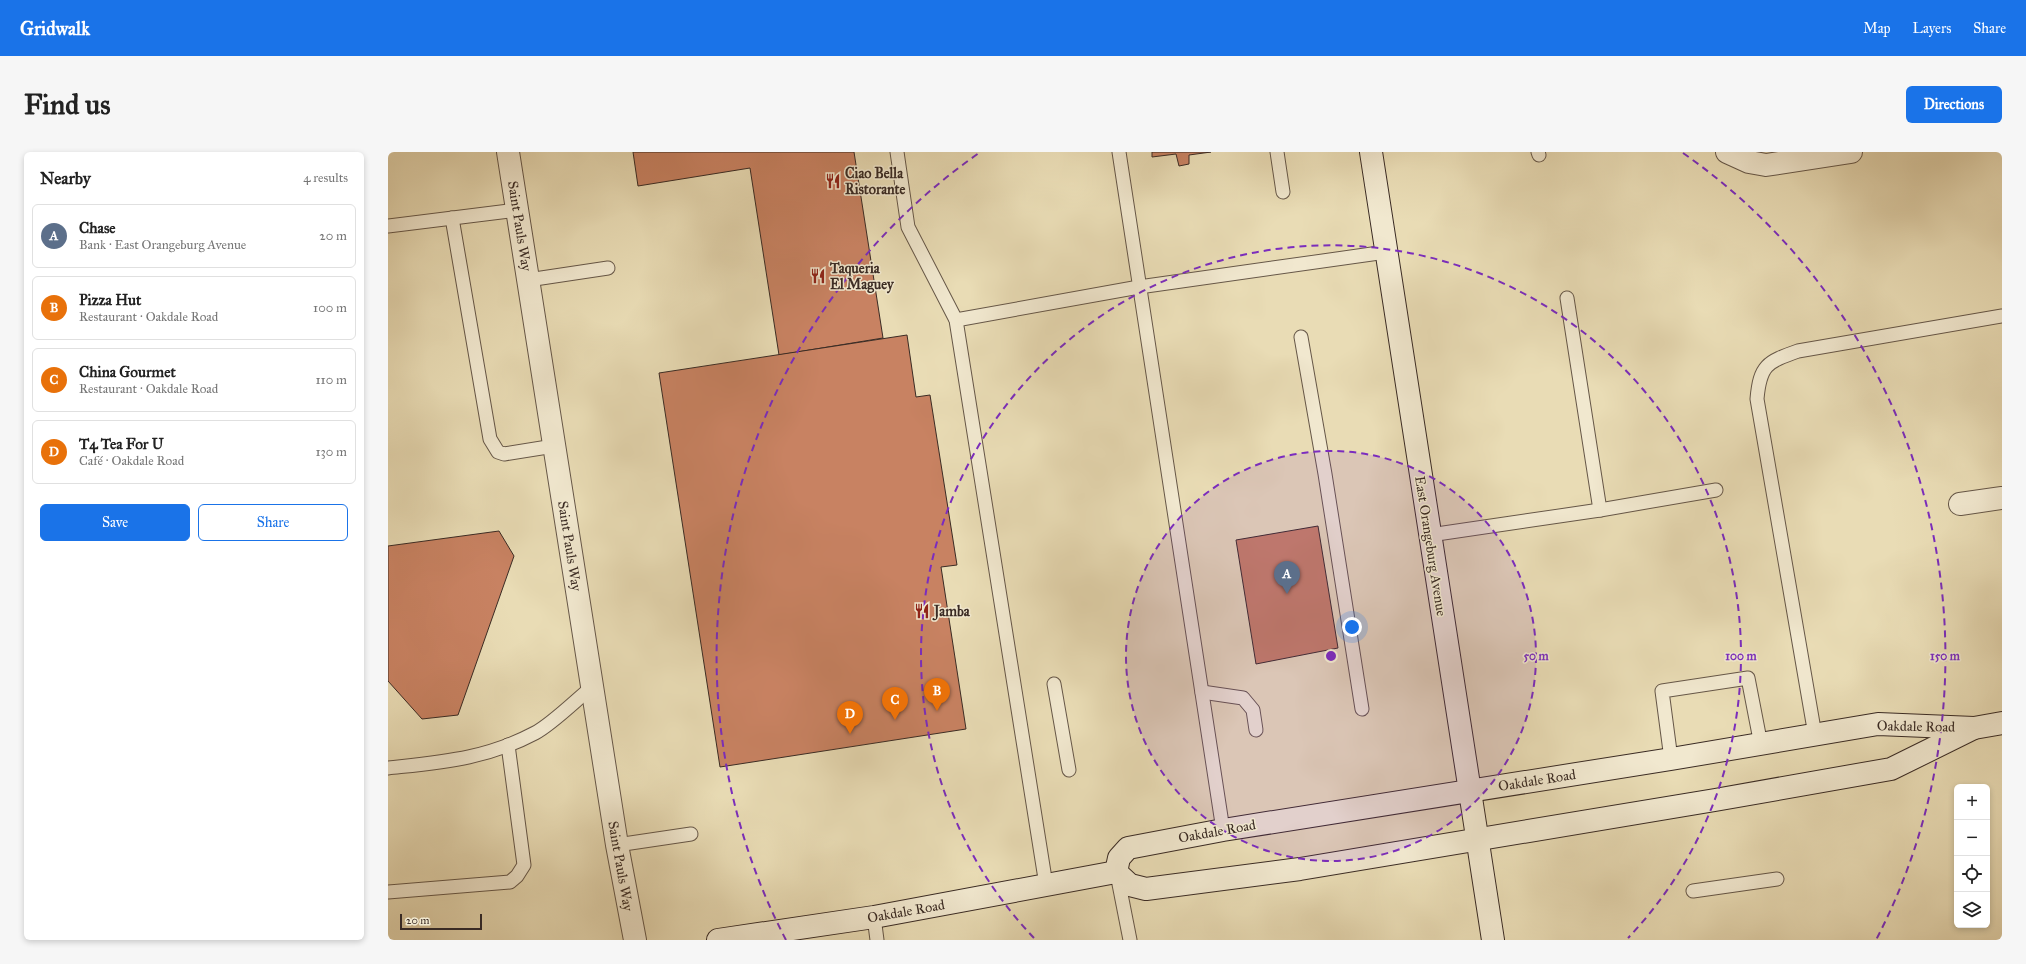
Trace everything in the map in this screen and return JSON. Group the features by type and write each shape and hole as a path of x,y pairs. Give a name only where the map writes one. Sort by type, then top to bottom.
{"main road":[{"name":"Saint Pauls Way","path":"508,152 617,845 635,940"},
{"name":"East Orangeburg Avenue","path":"1371,152 1493,940"},
{"path":"1727,152 1749,162 1766,165 1851,152"},
{"path":"1960,504 2002,498"},
{"name":"Oakdale Road","path":"1116,872 1119,858 1128,848 1223,830 1469,790 1671,760 1878,724 1974,728 2002,723"},
{"name":"Oakdale Road","path":"1116,872 1130,885 1146,889 1300,869 1715,800 1891,769 1974,728"},
{"name":"Oakdale Road","path":"718,940 874,916 1116,872"}],"lane":[{"path":"897,152 908,227 956,320 1046,885"},
{"path":"1118,152 1223,830"},
{"path":"1277,152 1283,192"},
{"path":"388,226 517,210"},
{"path":"452,218 490,439 498,452 504,454 554,446"},
{"path":"956,320 1139,287 1386,252"},
{"path":"528,280 608,268"},
{"path":"1567,298 1600,510"},
{"path":"1815,735 1758,399 1759,380 1769,363 1798,351 2002,316"},
{"path":"1301,337 1325,474 1362,709"},
{"path":"1430,535 1600,510 1716,490"},
{"path":"1671,760 1662,692 1669,690 1748,678 1761,745"},
{"path":"1054,684 1069,770"},
{"path":"388,768 448,762 488,754 536,732 592,687"},
{"path":"1202,692 1243,698 1252,710 1256,730"},
{"path":"388,892 510,882 518,876 524,865 508,745"},
{"path":"617,845 691,834"},
{"path":"1116,872 1130,940"},
{"path":"1693,891 1777,878"},
{"path":"874,916 877,940"}],"building":[{"path":"633,152 854,152 883,338 779,355 750,168 638,186"},
{"path":"1152,152 1211,152 1189,155 1189,164 1179,166 1176,154 1152,157"},
{"path":"907,335 916,397 930,395 957,565 941,567 966,729 720,767 659,373"},
{"path":"1318,526 1338,648 1256,664 1236,540"},
{"path":"499,531 514,556 458,715 422,719 388,681 388,546"}],"place":[{"name":"Ciao Bella Ristorante","path":"833,181"},
{"name":"Taqueria El Maguey","path":"818,276"},
{"name":"Chase","path":"1287,594"},
{"name":"Jamba","path":"922,611"},
{"name":"Pizza Hut","path":"937,711"},
{"name":"China Gourmet","path":"895,720"},
{"name":"T4 Tea For U","path":"850,734"}]}
